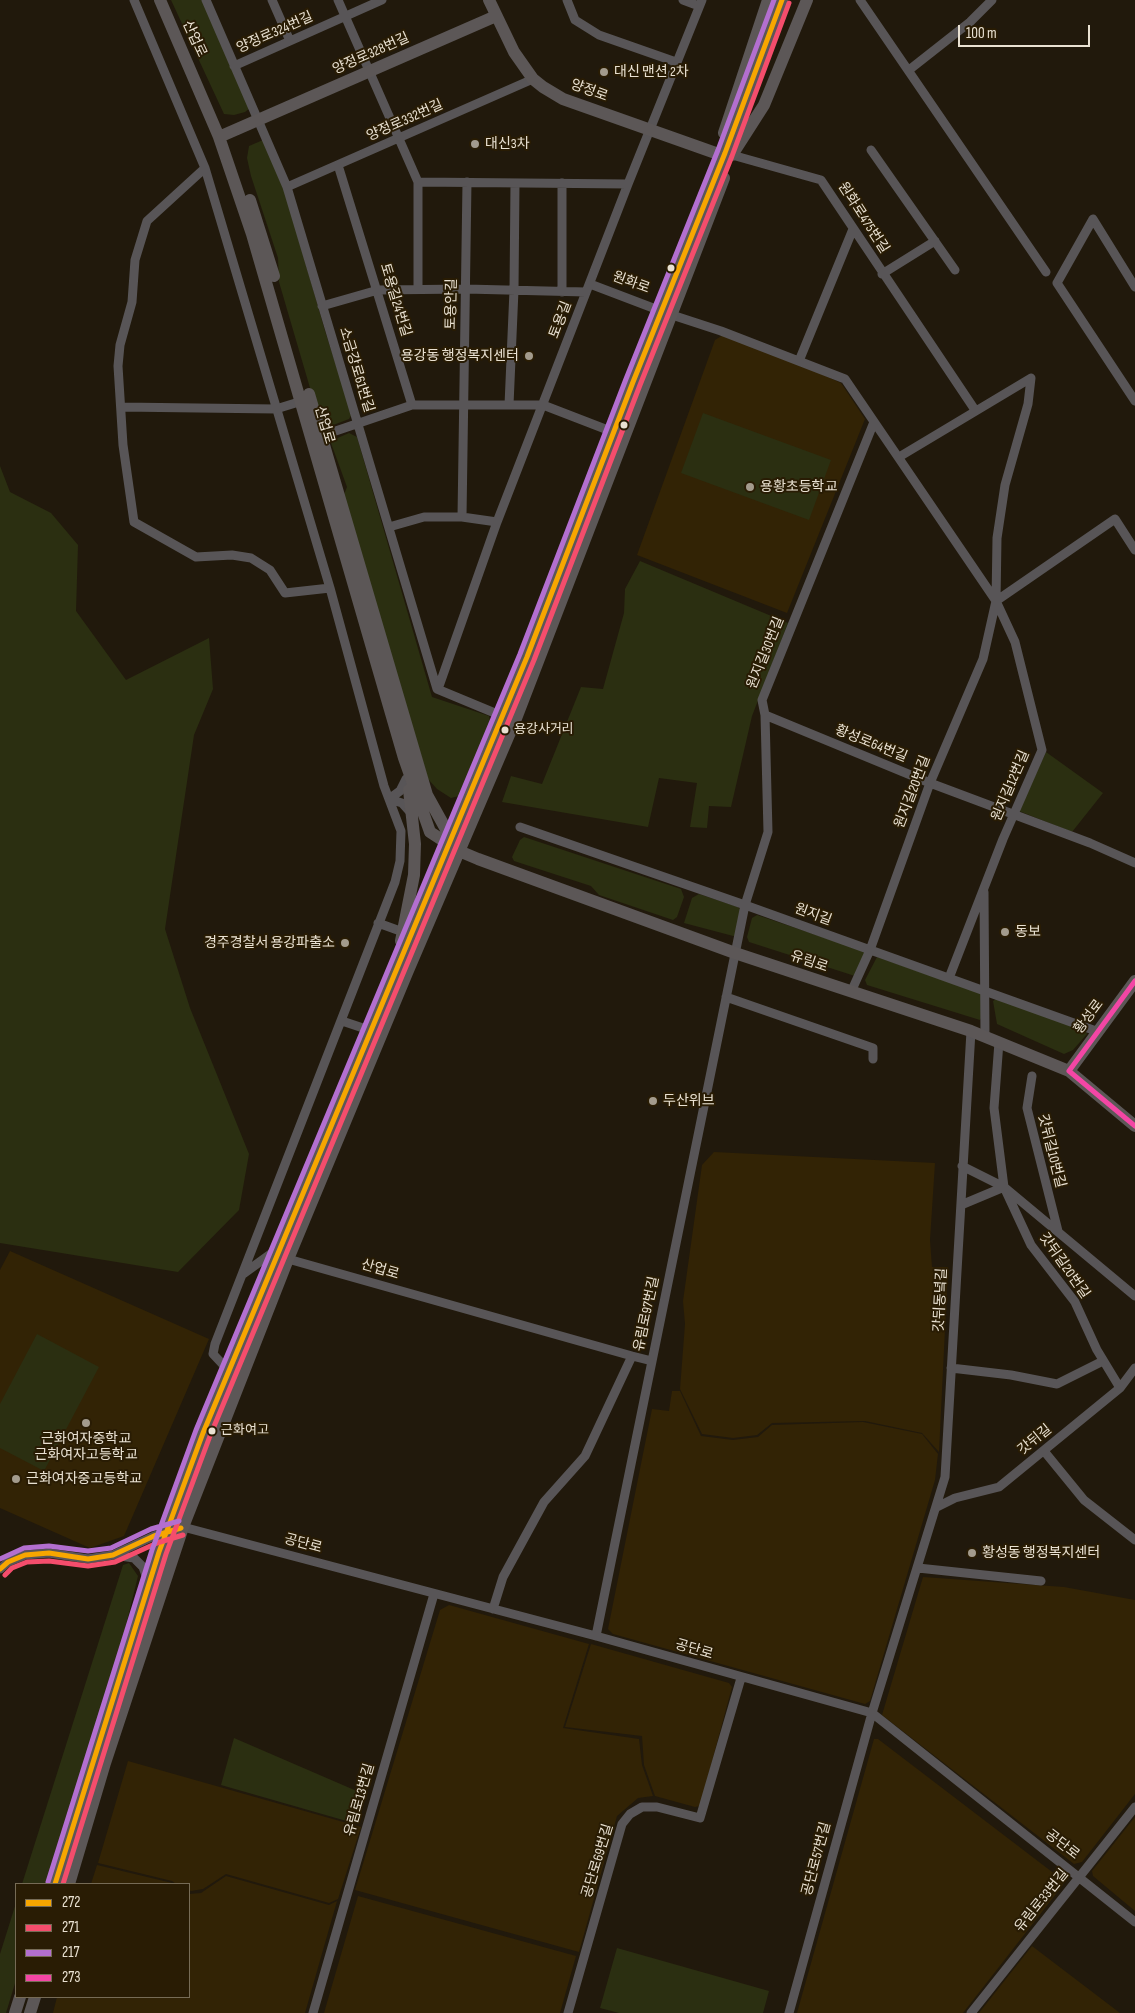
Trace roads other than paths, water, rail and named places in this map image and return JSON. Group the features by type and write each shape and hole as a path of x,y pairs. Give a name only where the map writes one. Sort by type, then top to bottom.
{"street":[{"path":"134,0 205,168 330,588 389,799 401,831 400,861 395,882 213,1354 229,1371"},
{"name":"산업로","path":"160,0 223,135 261,231 426,795 453,844"},
{"name":"산업로","path":"168,0 207,83 302,401 404,758 430,832 453,844"},
{"name":"소금강로61번길","path":"206,0 287,187 438,689"},
{"path":"272,0 290,41"},
{"path":"338,0 418,182 418,288"},
{"name":"양정로324번길","path":"234,66 382,0"},
{"name":"양정로","path":"489,0 514,52 533,80 563,99 727,155"},
{"path":"567,0 575,20 599,35 676,62"},
{"path":"683,0 701,3"},
{"path":"727,155 724,134 768,0"},
{"name":"원화로","path":"727,155 782,0"},
{"name":"원화로","path":"55,1883 166,1532 229,1371 384,996 453,844 515,721 666,313 789,0"},
{"path":"727,155 764,104 806,0"},
{"path":"860,0 1046,272"},
{"path":"909,70 970,22 992,0"},
{"name":"토용길","path":"438,689 497,522 628,184 701,3"},
{"name":"양정로328번길","path":"223,135 496,16"},
{"name":"양정로332번길","path":"287,187 533,80"},
{"path":"872,150 955,270"},
{"name":"원화로475번길","path":"727,155 821,180 882,274 975,410"},
{"name":"토용길24번길","path":"338,165 412,405"},
{"path":"205,168 146,221 138,249 132,302 120,345 118,366 123,445 134,522 196,556 232,555 251,558 270,570 285,593 330,588"},
{"path":"418,182 628,184"},
{"name":"토용안길","path":"462,517 466,182"},
{"path":"509,405 514,290 515,183"},
{"path":"562,183 562,292"},
{"path":"1135,287 1092,219 1057,283 1135,401"},
{"path":"799,361 853,229"},
{"name":"원화로475번길","path":"882,274 935,241"},
{"path":"322,306 378,290 418,288 562,292 588,288"},
{"name":"원화로","path":"588,288 666,313"},
{"name":"원화로","path":"453,844 614,432 666,313"},
{"name":"원지길12번길","path":"666,313 845,379 996,601 1015,642 1042,750 1014,813 948,978"},
{"name":"원지길12번길","path":"899,457 1031,378 1028,404 1005,485 997,538 996,601"},
{"path":"121,406 276,409 302,401"},
{"path":"322,436 412,405 543,405 614,432"},
{"name":"원지길30번길","path":"735,953 745,905 768,832 765,715 762,700 874,422"},
{"path":"389,527 424,517 462,517 497,522"},
{"path":"996,601 1115,519 1135,550"},
{"name":"원지길20번길","path":"851,992 870,950 930,783 983,659 996,601"},
{"path":"438,689 502,716"},
{"name":"황성로64번길","path":"765,715 930,783 1014,813 1135,862"},
{"path":"384,996 403,932 414,875 413,817 404,758"},
{"path":"389,799 400,791 406,779"},
{"path":"389,799 402,803 409,808 413,817"},
{"name":"원지길","path":"520,827 745,905 1096,1031"},
{"path":"69,1883 112,1744 183,1528 453,844"},
{"name":"유림로","path":"453,844 735,953 985,1036 1069,1071 1135,1126"},
{"path":"984,887 985,1036"},
{"path":"378,923 403,932"},
{"name":"유림로97번길","path":"492,1608 503,1577 544,1502 585,1456 632,1356 652,1361 735,953"},
{"name":"황성로","path":"1069,1071 1096,1031 1135,982"},
{"path":"726,997 873,1048 873,1059"},
{"path":"342,1021 370,1030"},
{"name":"갓뒤동녘길","path":"872,1713 945,1477 971,1031"},
{"name":"갓뒤길20번길","path":"999,1042 994,1108 1004,1187 1031,1245 1075,1302 1103,1361 1120,1388"},
{"name":"갓뒤길10번길","path":"1032,1076 1026,1108 1058,1231"},
{"path":"962,1166 1004,1187 1135,1296"},
{"path":"961,1205 1004,1187"},
{"path":"242,1275 280,1248"},
{"name":"산업로","path":"288,1260 632,1356"},
{"path":"596,1636 652,1361"},
{"path":"951,1368 1011,1375 1057,1384 1103,1361"},
{"name":"갓뒤길","path":"937,1507 955,1498 999,1488 1120,1388 1134,1370"},
{"path":"1044,1451 1084,1500 1135,1540"},
{"path":"0,1569 8,1562 25,1555 48,1553 88,1559 113,1555 166,1532 183,1528"},
{"name":"공단로","path":"183,1528 492,1608 872,1713 1080,1876 1135,1922"},
{"path":"113,1555 134,1558 143,1566 149,1584"},
{"path":"918,1568 1041,1581"},
{"name":"유림로13번길","path":"312,2013 434,1594"},
{"name":"공단로69번길","path":"568,2013 622,1824 630,1814 642,1807 657,1807 700,1818 741,1678"},
{"name":"공단로57번길","path":"789,2013 872,1713"},
{"name":"유림로33번길","path":"971,2013 1135,1807"},
{"path":"15,2013 20,1998"},
{"path":"30,2013 35,1998"}],"place":[{"name":"대신 맨션 2차","path":"604,72"},
{"name":"대신3차","path":"475,144"},
{"name":"용강동 행정복지센터","path":"529,356"},
{"name":"용황초등학교","path":"750,487"},
{"name":"용강사거리","path":"505,730"},
{"name":"동보","path":"1005,932"},
{"name":"경주경찰서 용강파출소","path":"345,943"},
{"name":"두산위브","path":"653,1101"},
{"name":"근화여자중학교 근화여자고등학교","path":"86,1423"},
{"name":"근화여고","path":"212,1431"},
{"name":"근화여자중고등학교","path":"16,1479"},
{"name":"황성동 행정복지센터","path":"972,1553"}]}
